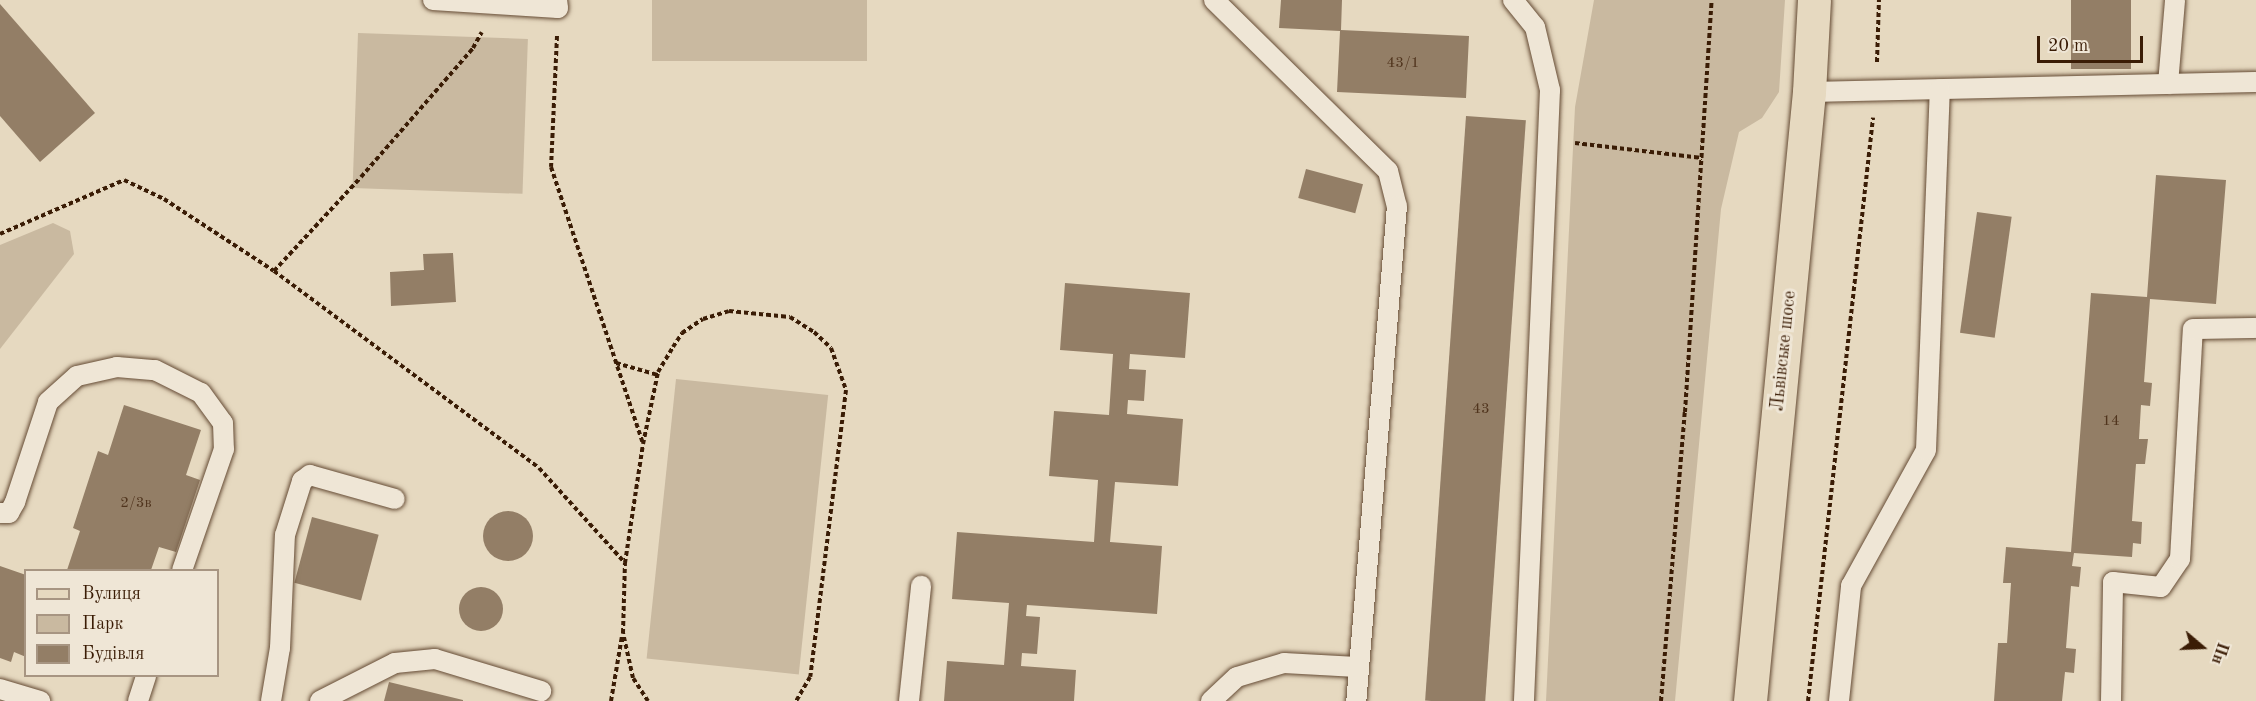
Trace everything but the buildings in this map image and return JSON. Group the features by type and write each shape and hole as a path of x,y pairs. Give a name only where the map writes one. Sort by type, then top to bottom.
{"main road":[{"name":"Львівське шосе","path":"1750,701 1809,92 1814,0"}],"lane":[{"path":"433,0 498,4 557,4"},
{"path":"1214,0 1388,171 1397,206 1357,667 1356,701"},
{"path":"1513,0 1535,27 1550,90 1524,701"},
{"path":"2168,84 2175,0"},
{"path":"1809,92 2256,82"},
{"path":"1839,701 1851,586 1926,450 1940,88"},
{"path":"2111,701 2113,582 2161,587 2181,559 2193,329 2256,328"},
{"path":"0,513 9,513 15,502 48,402 77,376 117,367 155,370 201,393 223,423 224,449 182,569"},
{"path":"272,701 280,648 285,535 302,481 310,475 395,499"},
{"path":"909,701 921,586"},
{"path":"320,701 395,663 435,658 541,691"},
{"path":"1211,701 1237,677 1284,663 1357,667"},
{"path":"138,701 146,677"},
{"path":"0,689 40,701"}],"path":[{"path":"1661,701 1713,0"},
{"path":"1808,701 1876,90 1879,0"},
{"path":"274,271 293,255 473,48 498,4"},
{"path":"557,4 551,167 643,444"},
{"path":"1548,141 1702,158"},
{"path":"0,234 123,180 164,199 274,271 539,468 625,563"},
{"path":"611,701 623,633 625,563 643,444 658,375 682,333 703,319 729,311 790,317 814,332 831,348 841,370 846,390 810,678 796,701"},
{"path":"616,362 658,375"},
{"path":"623,633 633,678 648,701"}],"green space":[{"path":"652,0 867,0 867,61 652,61"},
{"path":"1594,0 1785,0 1779,92 1762,118 1739,132 1721,209 1675,701 1546,701 1575,107"},
{"path":"358,33 528,39 522,194 353,188"},
{"path":"53,223 70,231 74,254 0,349 0,245"},
{"path":"676,379 828,395 799,674 647,658"}]}
